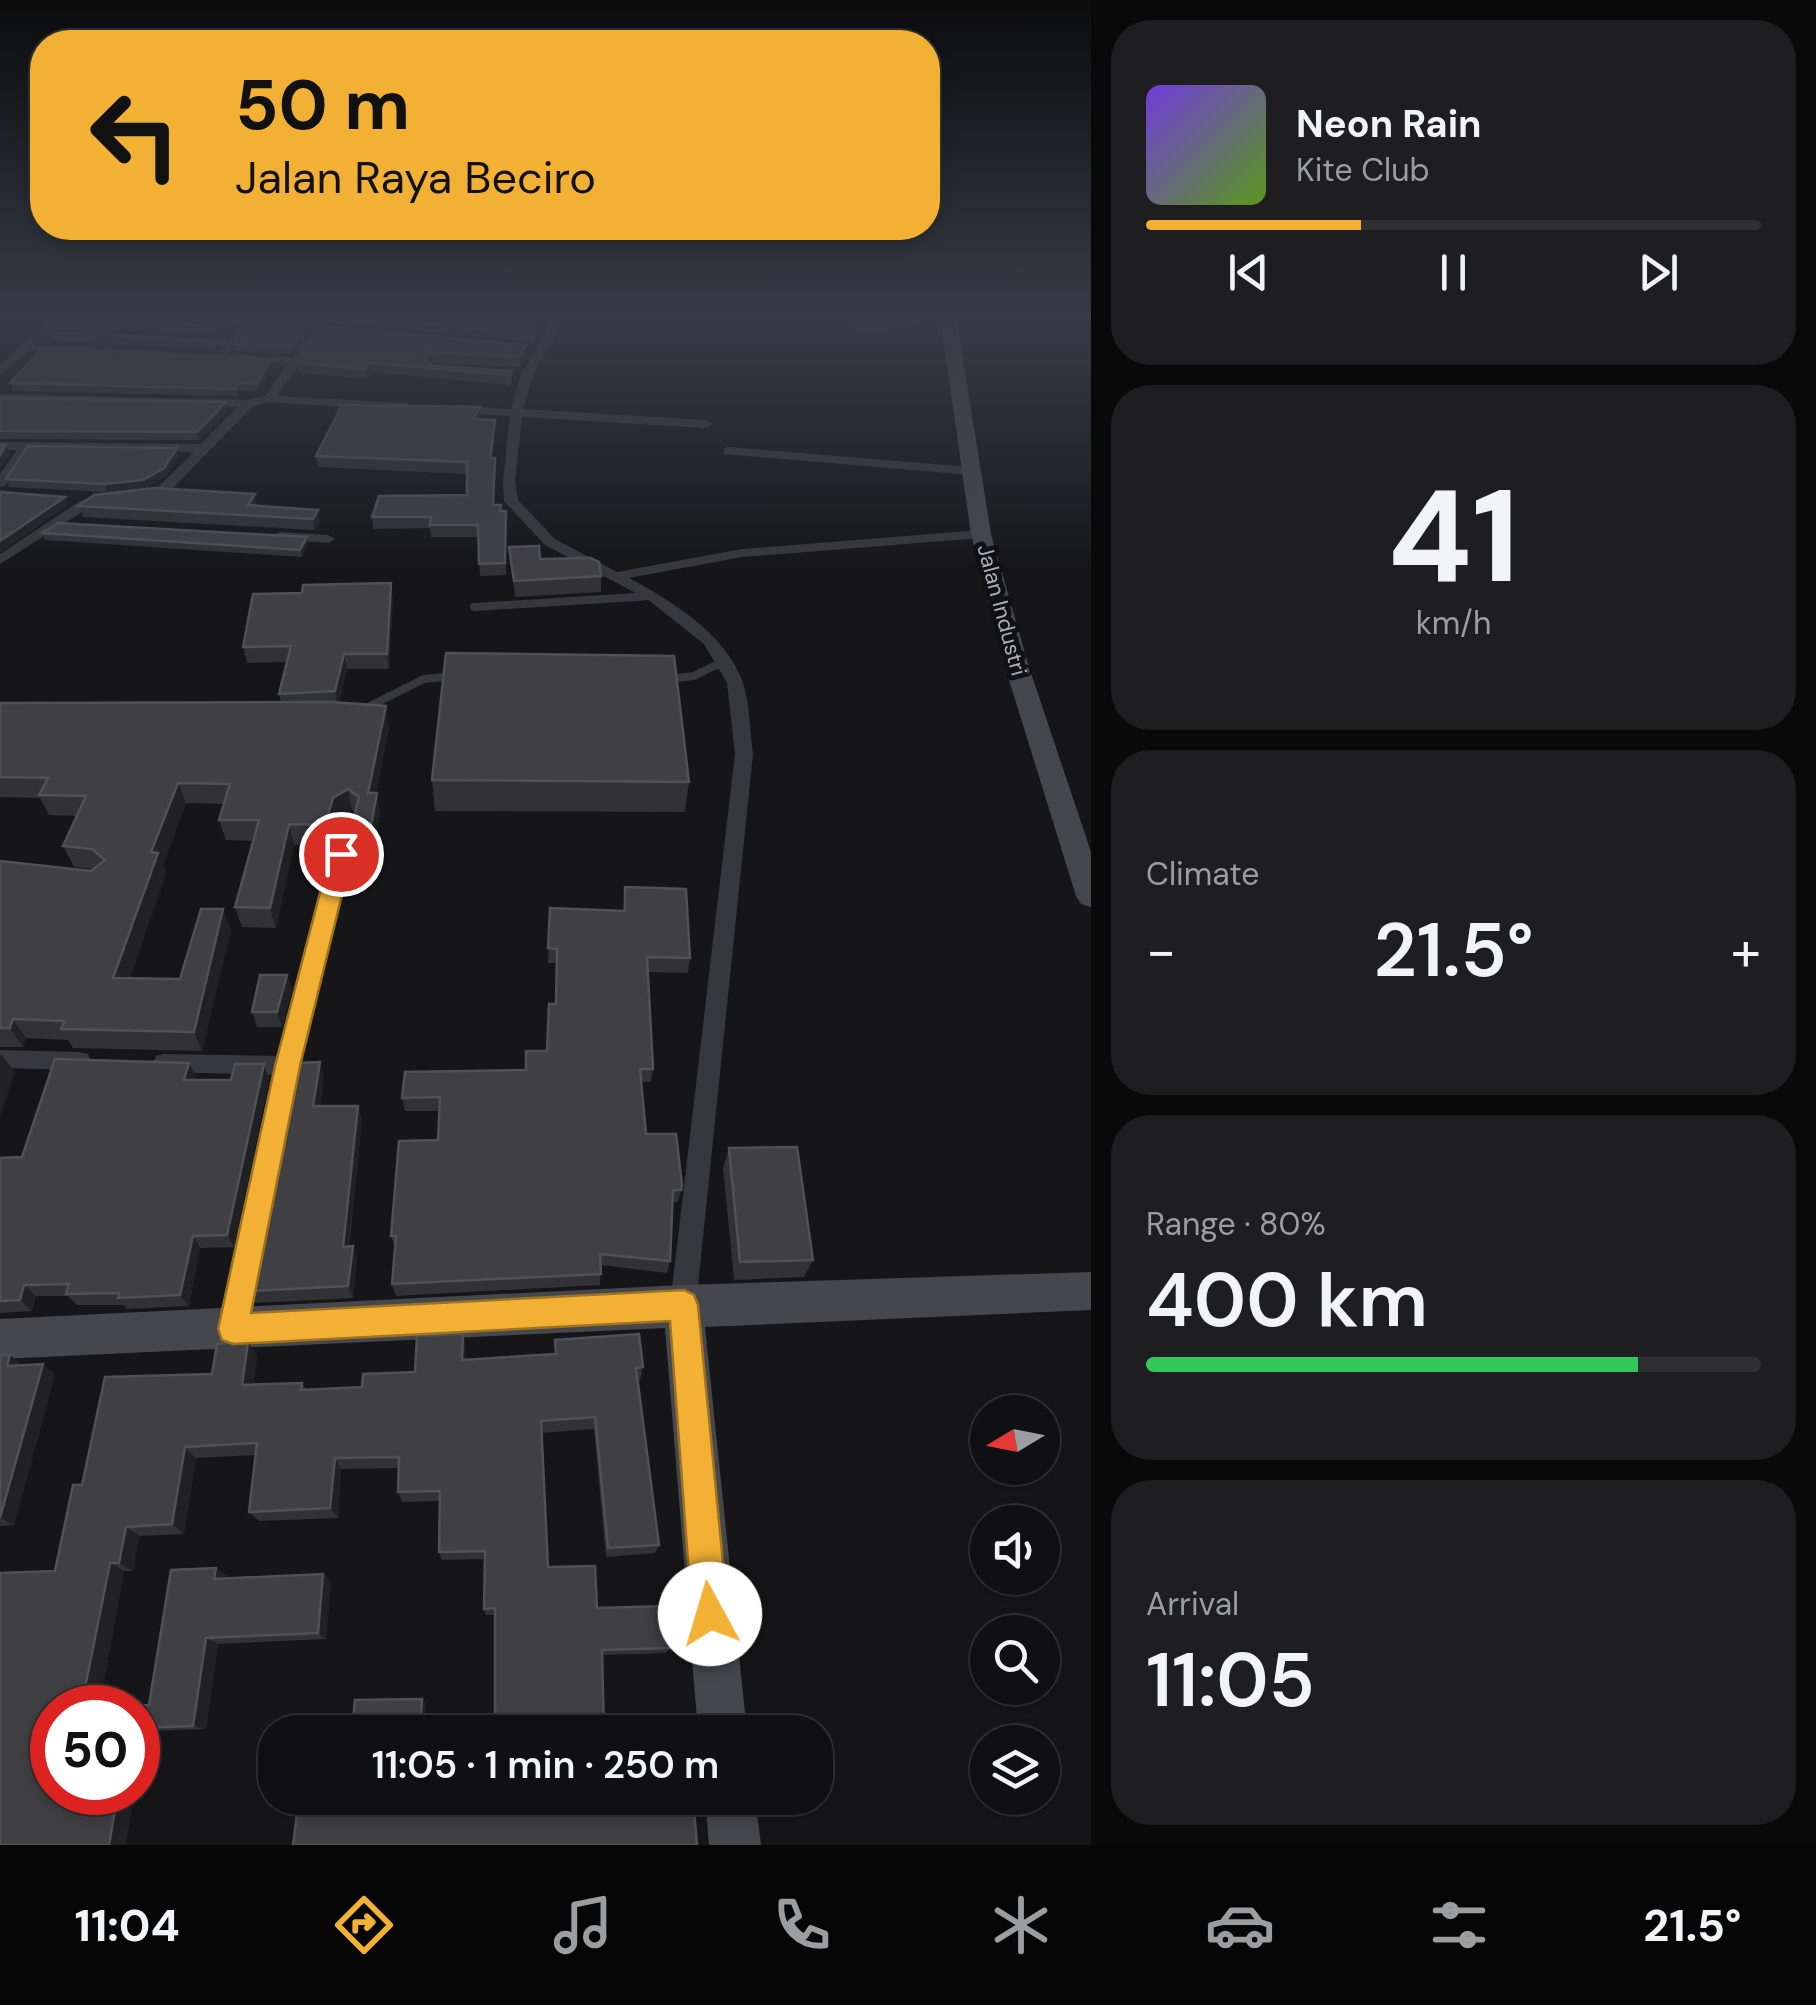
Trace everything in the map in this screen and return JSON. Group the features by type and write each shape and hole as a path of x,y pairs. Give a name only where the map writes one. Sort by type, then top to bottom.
{"street":[{"path":"145,401 258,401"},
{"path":"327,401 421,408"},
{"path":"517,401 511,501 550,542 652,596 710,641 735,683 744,754 684,1305 721,1715"},
{"name":"Jalan Industri","path":"961,401 982,534 1017,667 1091,896"},
{"path":"56,497 144,495 164,488 248,404"},
{"path":"440,408 706,424"},
{"path":"0,446 204,448"},
{"path":"0,483 26,446"},
{"path":"728,451 971,471"},
{"path":"0,494 19,495"},
{"path":"0,560 94,499"},
{"path":"57,523 91,526"},
{"path":"612,577 742,554 982,534"},
{"path":"255,535 328,538"},
{"path":"233,1329 287,1066 350,819"},
{"path":"0,1059 96,1061"},
{"path":"134,1062 287,1066"},
{"path":"0,1339 684,1305 1091,1291"},
{"path":"732,1815 735,1845"}],"lane":[{"path":"474,607 652,596"},
{"path":"652,679 694,676 722,662"},
{"path":"356,712 424,679 459,676"}],"building":[{"path":"0,401 226,402 197,432 0,431"},
{"path":"342,405 480,407 473,419 495,420 490,458 495,458 493,505 501,505 500,511 506,511 505,563 479,564 478,525 430,525 431,517 372,517 379,496 467,495 467,462 316,456"},
{"path":"28,446 177,448 164,468 143,480 104,484 6,479"},
{"path":"155,488 255,494 248,505 318,510 313,519 78,506 94,495"},
{"path":"0,492 65,497 0,541"},
{"path":"58,523 307,537 300,550 42,533"},
{"path":"539,546 540,559 591,558 599,562 601,576 514,581 509,547"},
{"path":"391,583 387,654 344,654 335,691 279,694 291,646 243,647 253,594 302,593 303,585"},
{"path":"446,653 674,656 689,782 432,780"},
{"path":"331,702 386,706 368,793 377,793 371,825 352,825 359,797 348,789 333,798 325,825 289,824 270,908 235,907 259,820 219,820 230,784 178,783 151,852 158,853 113,978 180,979 201,909 223,909 194,1032 61,1029 65,1021 13,1019 10,1028 0,1028 0,861 91,871 105,860 92,849 63,846 86,796 39,795 48,778 0,777 0,703"},
{"path":"625,887 686,889 690,958 647,957 653,1069 640,1069 646,1134 676,1134 682,1185 681,1190 673,1190 670,1261 600,1254 601,1274 392,1284 396,1236 391,1236 399,1141 438,1140 440,1097 402,1098 405,1072 526,1070 526,1051 547,1051 549,1004 556,1004 557,949 548,948 550,908 625,911"},
{"path":"260,975 287,975 277,1012 252,1012"},
{"path":"55,1059 189,1063 184,1080 231,1080 235,1064 264,1064 227,1235 193,1236 180,1295 118,1298 119,1293 66,1294 69,1284 24,1285 20,1300 0,1301 0,1158 22,1157"},
{"path":"320,1062 313,1106 358,1106 343,1247 353,1246 348,1286 248,1291 295,1063"},
{"path":"797,1147 813,1260 740,1262 729,1148"},
{"path":"463,1334 462,1360 556,1354 555,1340 639,1334 643,1367 636,1368 659,1545 608,1548 595,1417 541,1421 548,1567 595,1566 597,1608 666,1606 670,1648 602,1650 604,1715 495,1715 495,1608 484,1609 485,1551 439,1552 440,1491 398,1492 399,1457 335,1458 330,1508 249,1512 257,1443 185,1447 172,1524 126,1527 119,1563 110,1563 86,1685 30,1685 30,1815 114,1815 109,1845 0,1845 0,1573 55,1571 73,1485 82,1485 105,1377 212,1374 217,1344 248,1342 242,1385 302,1383 301,1390 362,1387 363,1374 415,1372 417,1336"},
{"path":"0,1355 10,1355 7,1366 43,1364 0,1518"},
{"path":"216,1568 214,1579 323,1574 318,1633 206,1638 193,1726 160,1727 160,1685 152,1685 171,1570"},
{"path":"422,1699 421,1715 354,1715 355,1700"},
{"path":"297,1815 694,1815 697,1845 293,1845"}],"route":[{"path":"341,854 287,1066 233,1329 684,1305 710,1614"}]}
